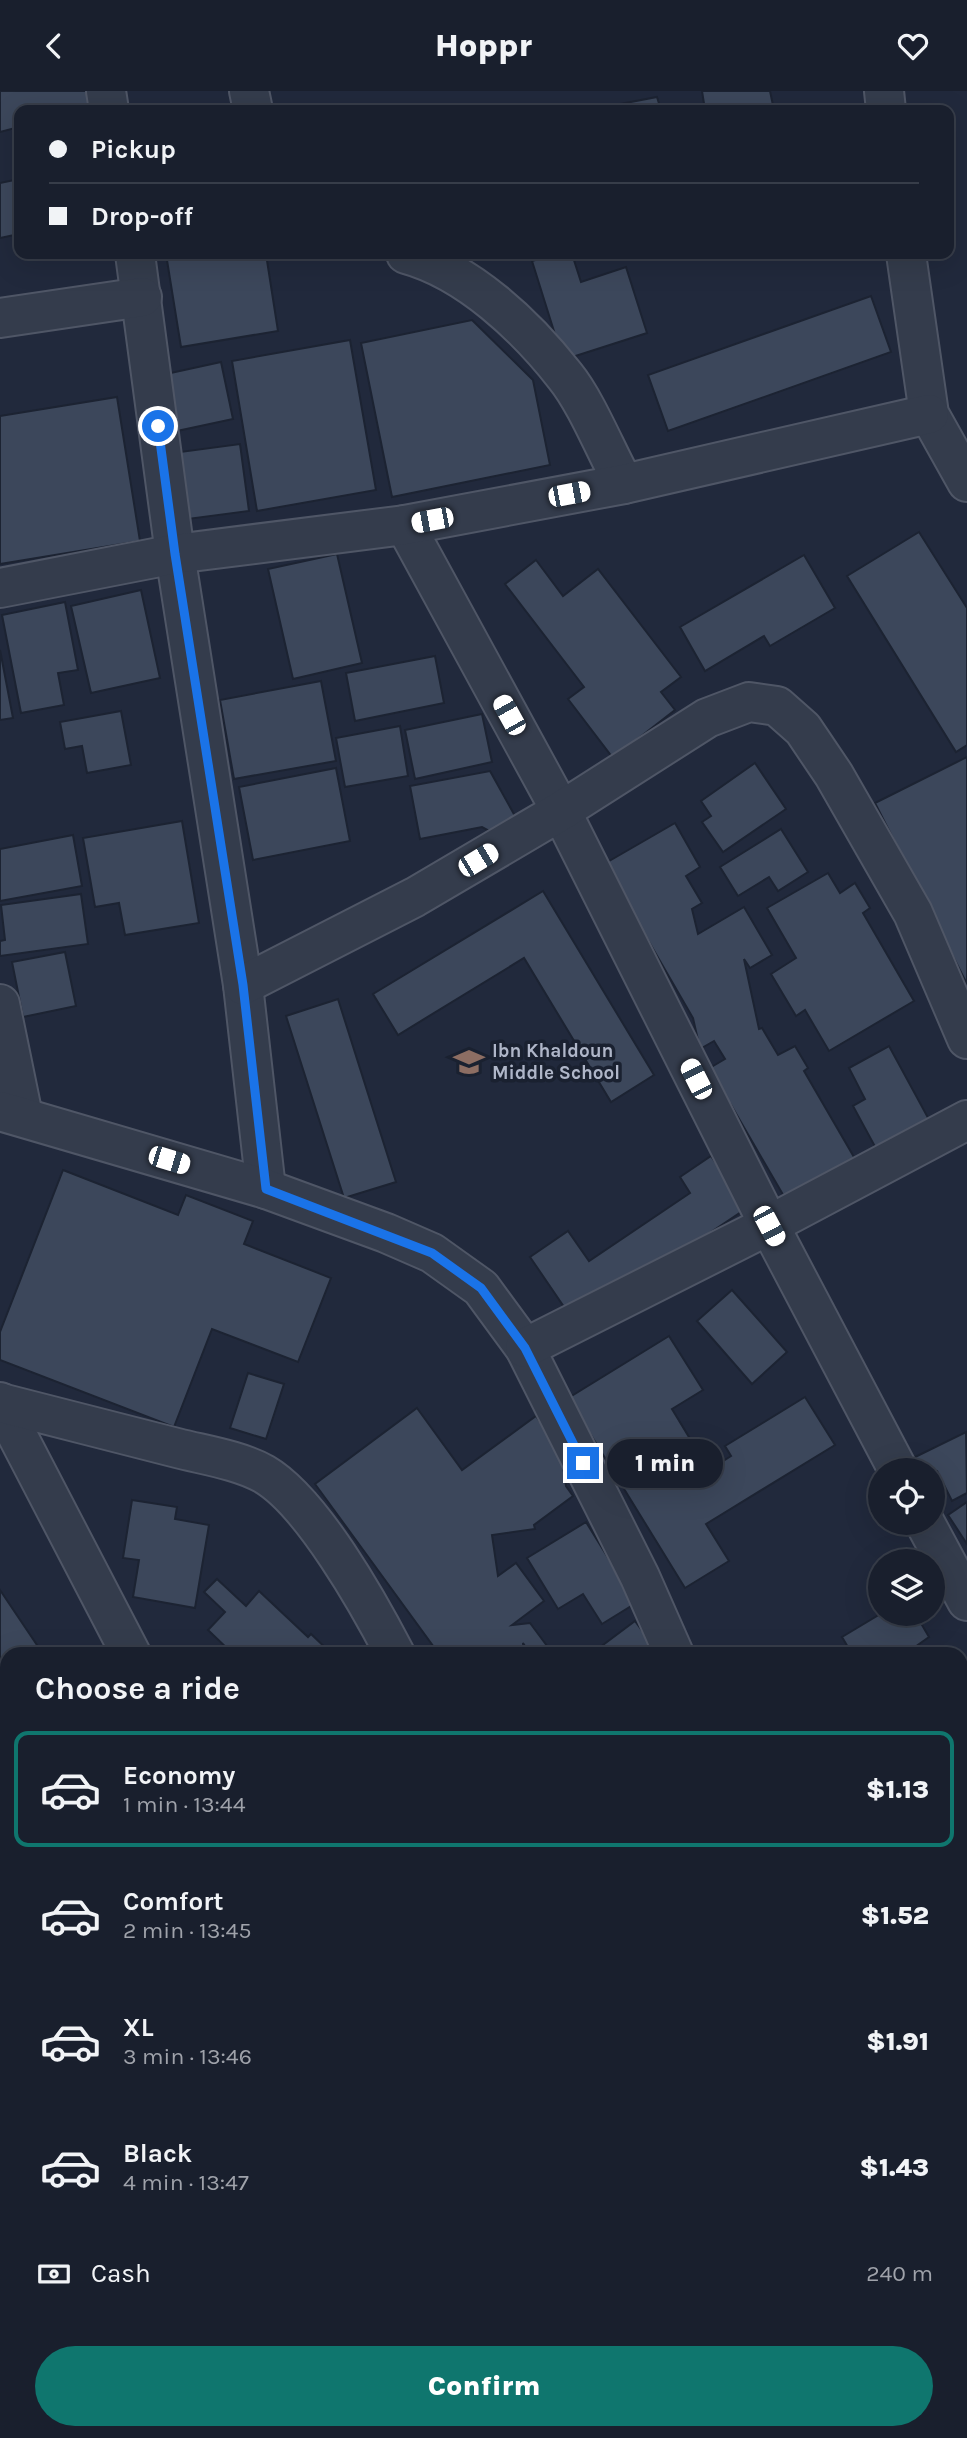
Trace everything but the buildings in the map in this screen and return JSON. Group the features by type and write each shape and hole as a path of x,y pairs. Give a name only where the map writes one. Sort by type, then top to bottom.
{"street":[{"path":"136,259 175,554 243,985 266,1189"},
{"path":"425,259 432,261 474,289 515,322 566,377 624,484"},
{"path":"907,259 929,414 967,482"},
{"path":"0,318 142,297"},
{"path":"0,588 175,554 405,525 624,484 929,414"},
{"path":"405,525 561,811 769,1226 892,1458"},
{"path":"243,985 415,897 561,811 706,718 749,702 777,706 803,729 847,798 913,913 967,1039"},
{"path":"0,1004 11,1113 266,1189 432,1253 481,1288 525,1348 640,1577 671,1647"},
{"path":"525,1348 769,1226 967,1120"},
{"path":"1,1402 127,1647"},
{"path":"1,1402 216,1458 263,1473 288,1493 320,1532 391,1647"},
{"path":"931,1535 967,1601"}],"place":[{"name":"Ibn Khaldoun Middle School","path":"469,1062"}],"route":[{"path":"158,426 175,554 223,844 243,985 266,1189 386,1233 432,1253 481,1288 525,1348 583,1463"}]}
